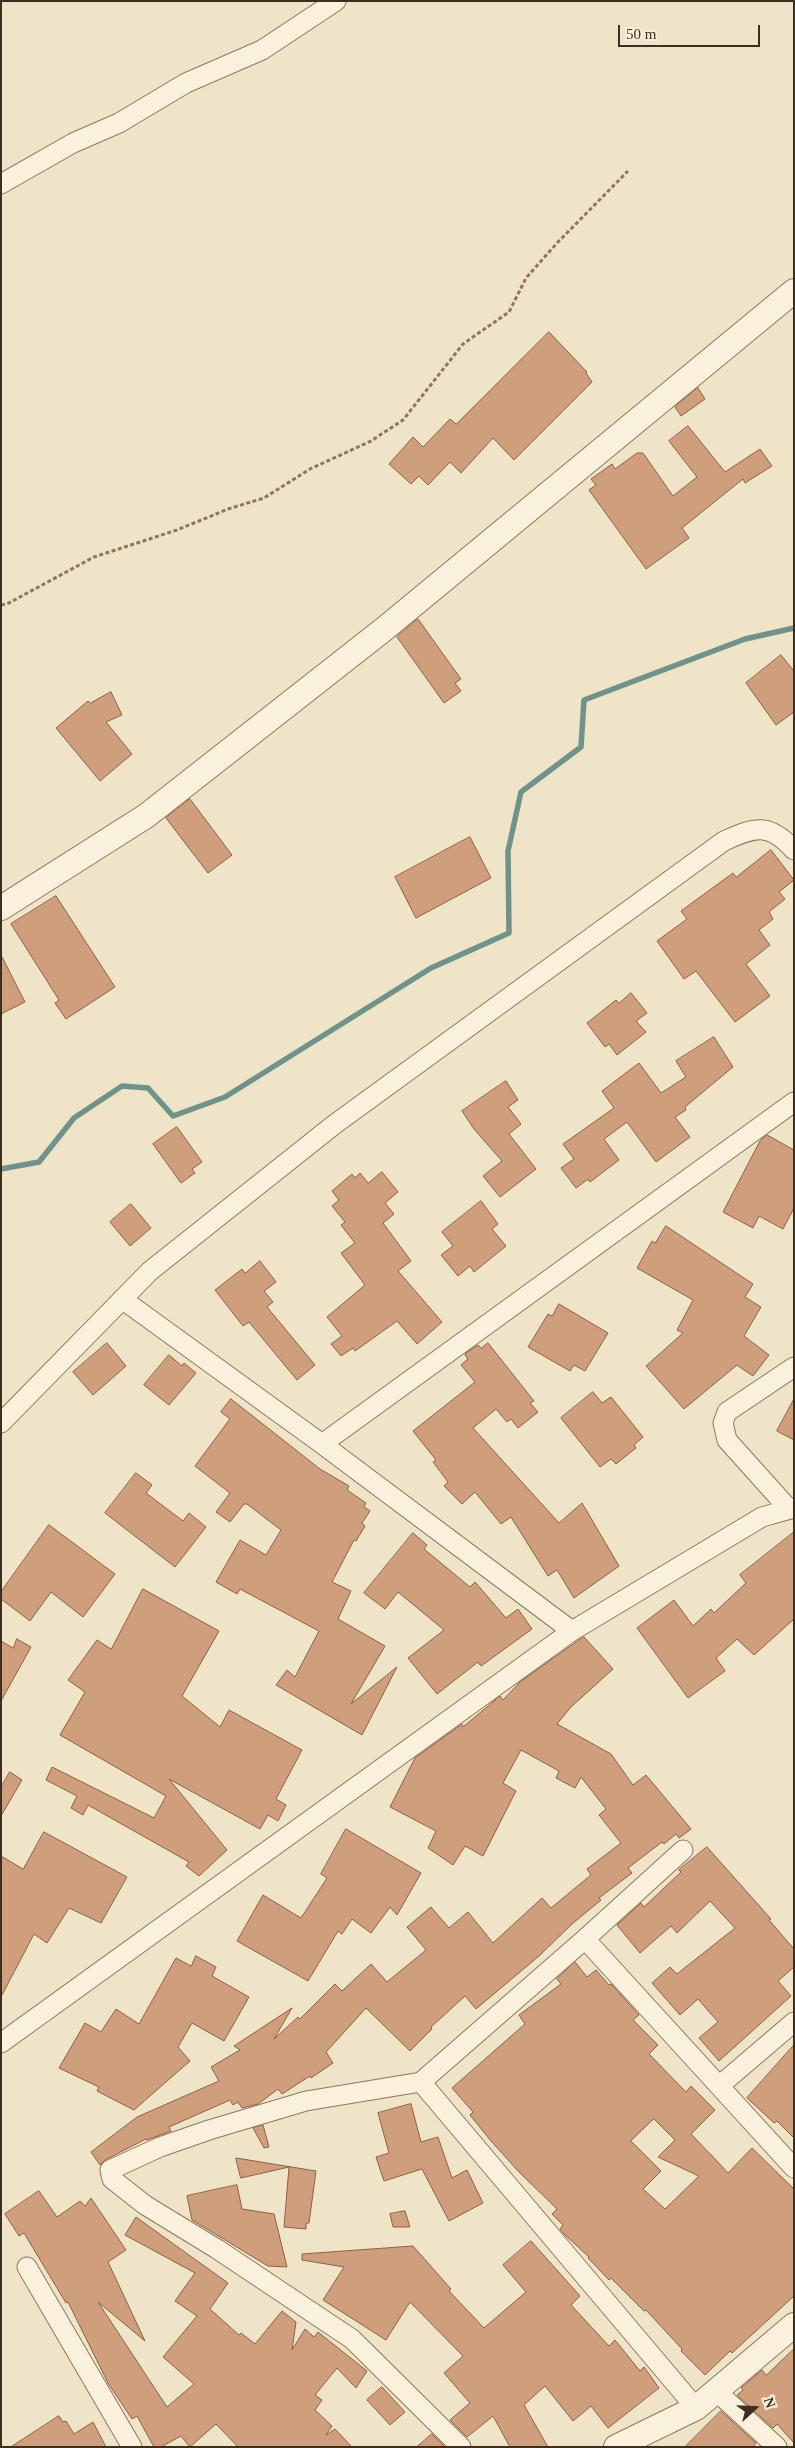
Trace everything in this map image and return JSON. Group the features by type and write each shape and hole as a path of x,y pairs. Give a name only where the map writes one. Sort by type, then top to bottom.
{"street":[{"path":"1,184 10,181 73,143 119,123 186,83 262,50 336,1"},
{"path":"1,908 146,816 383,630 794,291"},
{"path":"1,1423 150,1271 335,1124 724,841 749,829 768,830 785,840 794,850"},
{"path":"322,1444 794,1102"},
{"path":"122,1299 322,1444 572,1631"},
{"path":"5,2034 572,1631 762,1518 791,1508 727,1440 722,1423 728,1412 794,1367"},
{"path":"461,2447 352,2339 217,2249 145,2205 112,2179 109,2174 112,2167 209,2130 306,2101 421,2082 586,1939 683,1850"},
{"path":"586,1939 794,2168"},
{"path":"719,2086 794,2022"},
{"path":"421,2082 696,2408"},
{"path":"26,2268 132,2447"},
{"path":"616,2447 696,2408 794,2325"},
{"path":"716,2391 777,2447"}],"path":[{"path":"1,605 7,604 94,557 177,530 228,509 264,498 310,468 371,441 395,425 402,420 463,344 509,312 526,278 558,242 628,171"}],"building":[{"path":"549,332 587,372 592,382 514,460 493,438 461,473 450,462 428,485 419,476 411,484 389,464 413,437 423,447 450,419 456,424"},
{"path":"698,388 705,399 681,416 675,407"},
{"path":"688,426 725,472 760,449 772,466 745,483 743,479 682,528 689,538 646,569 589,490 596,485 591,479 612,464 615,469 637,453 643,453 673,496 697,477 669,441"},
{"path":"418,619 461,679 455,683 461,691 444,703 397,637"},
{"path":"781,655 794,671 794,712 776,725 746,683"},
{"path":"111,692 122,715 106,722 132,754 100,781 56,728 88,701 90,703"},
{"path":"190,799 232,855 208,873 166,818"},
{"path":"470,837 491,878 416,918 395,877"},
{"path":"771,850 794,880 779,892 785,899 769,912 773,919 759,930 770,945 746,964 770,996 735,1022 696,971 684,979 657,941 687,919 681,911 733,873 736,877"},
{"path":"56,896 115,987 66,1019 55,1003 59,1000 11,924"},
{"path":"1,955 25,1002 1,1014"},
{"path":"631,993 647,1013 636,1021 646,1032 617,1055 609,1044 605,1047 587,1023 616,1000 619,1003"},
{"path":"714,1037 733,1067 685,1107 686,1110 675,1117 690,1137 656,1162 627,1122 604,1139 619,1160 590,1182 588,1179 576,1188 561,1168 574,1159 563,1144 614,1108 602,1091 639,1063 661,1093 686,1077 676,1061"},
{"path":"506,1081 518,1100 508,1107 521,1124 509,1134 536,1169 500,1197 483,1176 502,1161 474,1129 462,1111"},
{"path":"177,1127 202,1162 192,1169 195,1173 181,1183 153,1144"},
{"path":"767,1135 794,1150 794,1208 783,1229 759,1216 753,1228 723,1212 760,1141"},
{"path":"382,1172 398,1192 385,1203 394,1214 383,1223 411,1261 398,1271 442,1322 417,1344 397,1321 355,1351 353,1348 341,1356 331,1344 342,1336 327,1317 365,1285 341,1253 355,1243 341,1225 345,1222 332,1206 339,1200 332,1191 352,1174 355,1178 360,1173 368,1183"},
{"path":"481,1201 498,1224 492,1229 506,1246 474,1272 470,1266 458,1276 441,1255 453,1246 442,1232"},
{"path":"131,1204 151,1228 130,1246 110,1222"},
{"path":"666,1226 753,1284 745,1297 761,1307 744,1336 769,1355 753,1376 737,1365 684,1409 646,1366 683,1333 677,1330 693,1300 637,1268 652,1241 655,1243"},
{"path":"260,1261 276,1282 264,1291 273,1302 267,1307 315,1365 297,1380 249,1322 243,1326 215,1290 242,1269 245,1273"},
{"path":"559,1304 608,1333 585,1371 574,1365 570,1371 528,1347 548,1314 552,1316"},
{"path":"107,1343 126,1366 93,1395 73,1372"},
{"path":"488,1343 534,1401 530,1403 538,1412 518,1428 511,1419 507,1422 496,1409 473,1428 559,1523 582,1503 619,1566 574,1598 557,1570 548,1576 511,1517 501,1524 475,1492 462,1504 444,1486 448,1482 433,1462 436,1460 413,1431 475,1382 461,1365 468,1359 465,1355 466,1353 478,1345 481,1348"},
{"path":"169,1355 182,1366 184,1363 196,1373 169,1405 144,1385"},
{"path":"593,1392 602,1403 611,1397 643,1437 634,1445 636,1448 616,1464 611,1459 600,1467 561,1418"},
{"path":"231,1399 320,1469 349,1486 347,1490 366,1503 364,1507 370,1511 362,1523 365,1526 356,1541 354,1540 332,1582 351,1591 338,1619 385,1646 351,1704 397,1667 362,1735 276,1685 287,1670 295,1677 319,1631 240,1589 237,1594 216,1582 240,1540 266,1555 281,1530 247,1504 244,1504 230,1522 216,1512 230,1493 195,1466 230,1419 221,1412"},
{"path":"794,1399 794,1440 777,1431"},
{"path":"136,1473 152,1485 146,1493 183,1521 189,1513 206,1527 175,1567 105,1513"},
{"path":"49,1525 115,1574 83,1617 51,1592 30,1621 1,1599 1,1592"},
{"path":"794,1532 794,1619 754,1655 737,1639 716,1658 725,1671 688,1698 637,1628 674,1600 693,1626 711,1609 714,1613 746,1583 740,1575"},
{"path":"413,1533 427,1545 424,1549 470,1587 475,1582 506,1618 518,1609 532,1629 481,1666 478,1662 437,1694 408,1658 444,1630 398,1592 385,1609 364,1593"},
{"path":"143,1589 219,1631 182,1696 220,1727 229,1710 302,1750 276,1799 286,1805 278,1821 268,1815 260,1829 169,1779 227,1850 199,1876 186,1866 189,1862 88,1805 83,1815 71,1808 77,1796 46,1780 52,1767 154,1818 166,1796 60,1735 85,1692 68,1680 97,1640 111,1649"},
{"path":"584,1637 613,1669 571,1707 557,1724 611,1754 633,1785 646,1775 691,1829 679,1838 676,1834 664,1844 662,1842 628,1868 632,1873 599,1898 601,1900 572,1924 539,1956 476,2009 465,1996 431,2027 432,2029 410,2051 366,2008 326,2052 333,2063 311,2078 310,2076 282,2094 278,2089 258,2104 242,2108 238,2102 233,2105 230,2100 169,2127 171,2131 146,2139 105,2160 100,2165 91,2152 137,2117 219,2081 211,2067 240,2050 234,2046 292,2008 274,2039 298,2017 300,2019 335,1984 342,1991 371,1964 387,1982 426,1950 407,1927 431,1907 449,1928 468,1912 493,1943 542,1898 551,1908 591,1875 587,1869 621,1843 599,1815 606,1809 581,1777 575,1788 556,1778 559,1771 521,1750 503,1783 516,1791 483,1856 465,1846 453,1865 428,1848 436,1831 390,1807 415,1758 462,1724 463,1727 500,1696 503,1700 520,1682"},
{"path":"17,1639 31,1647 1,1701 1,1641 13,1648"},
{"path":"10,1772 22,1780 1,1816 1,1787"},
{"path":"346,1829 421,1873 397,1915 390,1907 371,1933 352,1919 342,1934 338,1931 308,1981 237,1941 263,1895 301,1918 327,1878 321,1874"},
{"path":"44,1832 127,1877 101,1923 69,1908 47,1943 34,1934 1,1997 1,1856 23,1869"},
{"path":"707,1847 771,1919 769,1920 794,1949 794,1967 778,1981 791,1996 719,2061 699,2038 718,2022 698,1999 680,2015 652,1983 670,1967 677,1974 735,1928 710,1901 677,1933 671,1926 640,1953 617,1925 641,1903 644,1907 681,1872 679,1870"},
{"path":"196,1956 216,1967 212,1976 249,1997 224,2041 192,2023 178,2047 190,2061 134,2110 97,2091 99,2087 59,2068 85,2023 101,2032 116,2009 139,2024 176,1958 191,1966"},
{"path":"575,1962 587,1977 596,1970 639,2015 633,2020 658,2045 649,2054 686,2092 691,2086 715,2110 691,2134 728,2173 752,2148 794,2189 794,2296 705,2375 681,2351 682,2349 646,2310 644,2311 611,2278 609,2280 589,2257 564,2234 560,2229 563,2225 552,2214 557,2209 491,2141 470,2115 473,2112 452,2088 525,2024 519,2015 561,1984 557,1979","holes":["654,2119 675,2140 658,2157 699,2176 665,2209 643,2189 661,2171 631,2141"]},
{"path":"794,2045 794,2138 777,2121 774,2123 747,2098"},
{"path":"411,2104 421,2142 438,2137 452,2178 467,2170 483,2203 449,2221 422,2169 384,2181 376,2157 389,2153 378,2113"},
{"path":"263,2125 269,2147 264,2148 253,2128"},
{"path":"236,2158 316,2171 309,2223 306,2223 306,2229 284,2227 289,2167 241,2178"},
{"path":"237,2185 242,2209 274,2214 287,2267 268,2266 192,2220 187,2196"},
{"path":"39,2191 57,2217 80,2201 85,2206 91,2198 126,2250 108,2262 145,2341 98,2302 167,2407 194,2384 163,2357 197,2316 175,2301 195,2273 125,2235 136,2217 228,2283 210,2309 239,2335 241,2333 255,2344 282,2311 296,2322 292,2350 305,2329 314,2337 318,2332 367,2371 356,2388 337,2368 315,2395 322,2400 315,2410 332,2426 326,2435 335,2429 352,2447 238,2447 216,2424 190,2447 181,2436 161,2447 154,2447 137,2416 132,2419 108,2383 68,2302 66,2303 24,2233 19,2236 5,2214"},
{"path":"405,2211 410,2227 393,2227 390,2214"},
{"path":"531,2241 580,2296 571,2305 609,2346 615,2340 640,2371 644,2367 659,2388 608,2428 591,2406 573,2421 545,2386 524,2405 548,2447 510,2447 493,2416 467,2437 450,2420 470,2403 444,2373 463,2356 410,2302 386,2340 323,2300 344,2267 302,2260 302,2254 413,2246 451,2289 449,2291 484,2328 526,2292 503,2265"},
{"path":"794,2349 794,2443 777,2424 773,2428 737,2395 743,2390 741,2388 762,2370 766,2375"},
{"path":"382,2387 405,2412 390,2425 367,2400"},
{"path":"721,2411 756,2443 753,2447 685,2447"},
{"path":"59,2416 63,2422 66,2421 74,2434 93,2422 106,2447 11,2447"},
{"path":"432,2434 445,2447 417,2447"}],"waterway":[{"path":"1,1169 39,1162 74,1118 122,1086 148,1088 173,1116 225,1097 431,968 509,933 508,851 521,792 581,747 584,700 745,639 794,628"}]}
